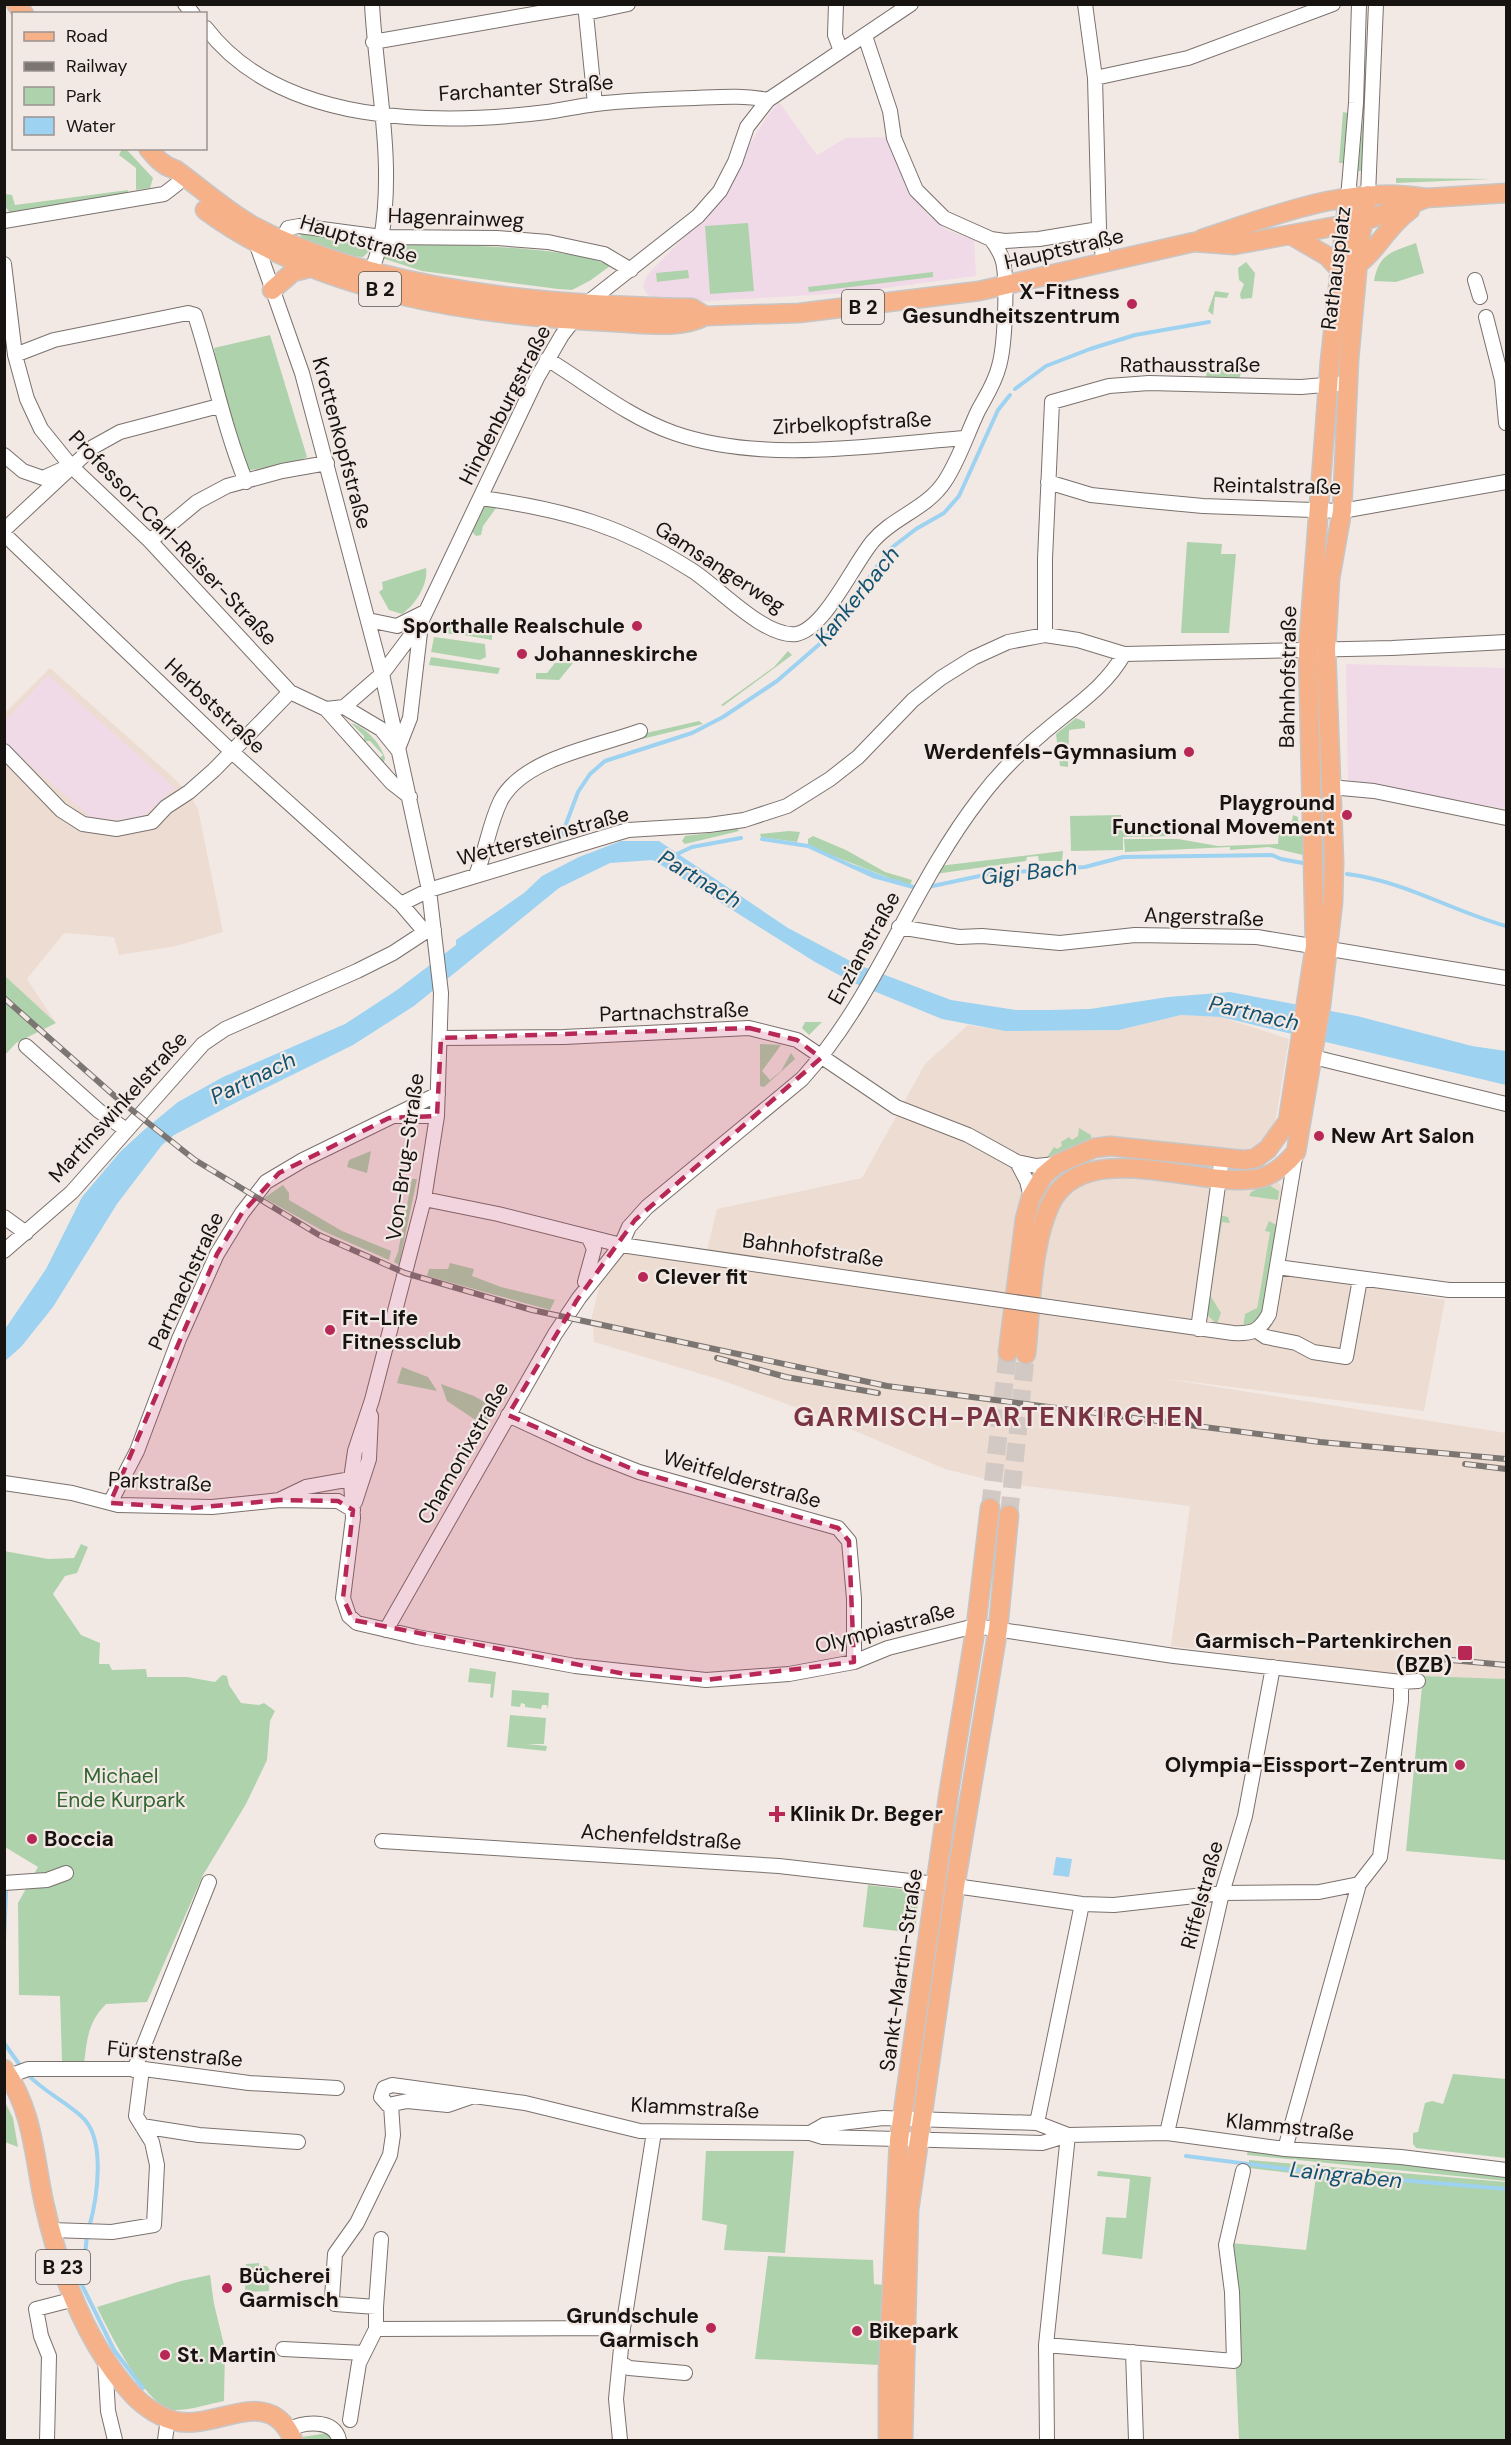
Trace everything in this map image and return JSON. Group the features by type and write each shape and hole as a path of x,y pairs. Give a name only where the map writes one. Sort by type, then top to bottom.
{"main road":[{"name":"Hauptstraße","path":"149,150 164,165 174,169 254,234 282,239 329,258 369,278"},
{"name":"Hauptstraße","path":"164,165 168,176 207,211 254,234 309,268 369,278 572,320 691,323 705,316 857,308 1004,287 1194,242 1234,246 1292,235 1364,221 1427,198"},
{"name":"Hauptstraße","path":"1368,195 1406,194 1427,198 1505,192"},
{"name":"Rathausplatz","path":"1194,242 1314,204 1368,195 1358,264 1348,383"},
{"name":"Bahnhofstraße","path":"1322,947 1317,649 1320,511 1343,224 1348,198"},
{"path":"1358,264 1366,259 1398,218 1427,198"},
{"path":"1292,235 1327,256 1339,269"},
{"path":"272,290 293,272 309,268"},
{"name":"Hauptstraße","path":"454,296 692,308 705,316"},
{"name":"Bahnhofstraße","path":"1262,1153 1288,1121 1307,1047 1334,862 1330,787 1317,649 1342,511 1348,383"},
{"name":"Bahnhofstraße","path":"1296,1152 1307,1047"},
{"path":"1262,1153 1222,1157 1110,1146 1094,1149 1057,1164 1044,1175 1030,1197 1021,1239 1017,1353 1039,1240 1045,1218 1061,1187 1078,1176 1102,1169 1144,1170 1219,1179 1262,1178 1276,1171 1296,1152"},
{"name":"Sankt-Martin-Straße","path":"903,2440 908,2222 922,2120 946,1885 949,1791 976,1626 990,1508"},
{"name":"Sankt-Martin-Straße","path":"888,2440 888,2373 899,2139 946,1885 998,1629 1009,1515"},
{"name":"B 23","path":"6,2072 26,2112 51,2230 75,2299 105,2357 137,2399 186,2420"},
{"path":"186,2420 267,2412 279,2418 290,2435"}],"street":[{"path":"369,278 382,237 387,158 373,42 372,4"},
{"path":"373,42 585,8 628,4"},
{"path":"836,4 835,35 841,51"},
{"name":"Hindenburgstraße","path":"382,675 424,617 547,359 572,320 586,304 694,220 720,191 735,162 747,127 768,100 911,4"},
{"path":"1085,4 1095,78 1099,229 1104,264"},
{"path":"1095,78 1181,60 1333,4"},
{"path":"1348,198 1356,103 1359,4"},
{"path":"1368,195 1376,4"},
{"path":"585,8 595,104"},
{"name":"Farchanter Straße","path":"207,29 220,46 253,73 280,88 316,101 382,114 490,117 548,112 595,104 731,96 768,100"},
{"path":"865,36 890,111 894,138 916,190 944,218 991,239 1039,239 1099,229"},
{"path":"4,221 164,194 177,184"},
{"name":"Hagenrainweg","path":"282,239 288,228 300,226 382,237 497,238 548,242 604,254 630,270"},
{"name":"Krottenkopfstraße","path":"254,234 302,373 382,675"},
{"path":"966,438 1000,365 1004,266 998,248 991,239"},
{"name":"Professor-Carl-Reiser-Straße","path":"4,264 15,355 27,399 41,429 71,466 150,541 290,692 326,709 392,783 410,797"},
{"path":"1475,280 1480,297"},
{"path":"15,355 54,340 188,312 195,315 210,361 228,439 246,482"},
{"path":"1485,317 1502,380 1506,423"},
{"name":"Zirbelkopfstraße","path":"547,359 654,424 707,442 777,449 966,438"},
{"name":"Rathausstraße","path":"1045,635 1052,402 1109,386 1149,383 1191,386 1234,384 1301,387 1348,383"},
{"path":"4,532 93,447 120,432 219,406"},
{"name":"Gamsangerweg","path":"481,498 543,507 630,535 695,573 773,631 797,634 822,618 860,559 883,529 931,497 945,481 966,438"},
{"path":"4,455 23,471 43,478 71,466"},
{"path":"150,541 197,502 227,486 282,471 327,463"},
{"name":"Reintalstraße","path":"1048,482 1101,496 1203,506 1342,511 1506,482"},
{"name":"Herbststraße","path":"4,532 231,751 431,931"},
{"path":"368,620 397,626 424,617"},
{"name":"Hindenburgstraße","path":"400,750 410,718 424,617"},
{"name":"Wettersteinstraße","path":"429,890 542,858 628,830 709,825 744,820 787,806 830,779 858,757 913,700 941,678 973,658 1008,642 1045,635 1078,640 1124,654 1506,642"},
{"name":"Enzianstraße","path":"621,1245 628,1227 647,1207 802,1079 821,1058 863,997 927,877 980,798 1001,772 1113,674 1124,654"},
{"path":"326,709 344,707 382,675 429,890 431,931"},
{"path":"4,751 61,810 83,824 117,829 153,822 166,807 189,792 290,692"},
{"path":"344,707 381,729 400,750"},
{"path":"476,875 487,849 492,823 502,799 518,779 539,765 640,731"},
{"path":"1330,787 1374,791 1506,818"},
{"path":"487,849 497,861 497,869"},
{"path":"401,904 429,890"},
{"name":"Angerstraße","path":"899,927 959,937 982,936 1060,943 1135,935 1257,938 1506,978"},
{"name":"Von-Brug-Straße","path":"353,1510 348,1479 363,1422 371,1404 424,1199 436,1116 441,1038 441,993 436,948 431,931"},
{"name":"Martinswinkelstraße","path":"4,1251 72,1192 125,1129 203,1044 225,1029 357,971 431,931"},
{"name":"Partnachstraße","path":"441,1038 564,1037 749,1028 797,1040 896,1107 968,1135 1017,1162 1036,1166 1057,1164"},
{"path":"26,1046 99,1111 125,1129"},
{"path":"1307,1047 1506,1104"},
{"name":"Partnachstraße","path":"110,1503 137,1451 179,1339 228,1235 266,1182 303,1160 438,1094"},
{"name":"Partnachstraße","path":"395,1116 436,1116"},
{"name":"Bahnhofstraße","path":"424,1199 498,1214 621,1245 1049,1308 1198,1329 1252,1334 1257,1331 1269,1314 1296,1152"},
{"path":"1262,1153 1289,1184"},
{"path":"1198,1329 1222,1157"},
{"path":"1017,1162 1027,1181 1030,1197"},
{"path":"4,1217 26,1233"},
{"name":"Chamonixstraße","path":"579,1298 592,1264 594,1249 589,1238"},
{"name":"Chamonixstraße","path":"386,1630 508,1415 579,1298 621,1245"},
{"path":"1277,1267 1449,1290 1506,1290"},
{"name":"Bahnhofstraße","path":"1257,1331 1313,1352 1346,1357 1360,1279"},
{"name":"Von-Brug-Straße","path":"353,1510 369,1459 371,1404"},
{"name":"Weitfelderstraße","path":"508,1415 639,1472 837,1528 849,1541 854,1599 854,1662"},
{"name":"Parkstraße","path":"280,1500 306,1487 348,1479"},
{"name":"Parkstraße","path":"4,1483 72,1493 110,1503 194,1508 280,1500 338,1502 353,1510"},
{"name":"Olympiastraße","path":"353,1510 343,1605 349,1616 357,1623 575,1666 706,1680 789,1674 854,1662 932,1635 976,1626 1174,1656 1401,1682 1418,1681"},
{"name":"Riffelstraße","path":"1167,2133 1222,1893 1245,1816 1273,1667"},
{"path":"1285,2149 1359,1884 1380,1857 1401,1701 1401,1682"},
{"name":"Achenfeldstraße","path":"382,1841 779,1866 946,1885 1082,1904 1134,1905 1222,1893 1319,1892 1359,1884"},
{"path":"9,1882 47,1880 66,1873"},
{"path":"51,2230 112,2232 154,2225 157,2165 152,2142 136,2116 138,2069 209,1882"},
{"path":"1037,2123 1082,1904"},
{"name":"Fürstenstraße","path":"6,2072 28,2069 138,2069 249,2083 337,2088"},
{"name":"Klammstraße","path":"474,2096 448,2105 407,2101 391,2105 384,2103 381,2093 384,2088 392,2085 474,2096 525,2103 654,2132 810,2133 823,2137 1042,2143 1068,2135 1167,2133 1285,2149 1401,2157 1506,2170"},
{"path":"376,2307 335,2304 332,2298 334,2254 357,2223 393,2145 391,2105"},
{"name":"Klammstraße","path":"810,2133 824,2125 883,2118 1037,2123 1068,2135"},
{"path":"142,2126 199,2135 298,2142"},
{"path":"620,2440 616,2399 623,2328 654,2132"},
{"path":"1047,2440 1046,2345 1068,2135"},
{"path":"1046,2345 1234,2361 1232,2292 1226,2245 1243,2171"},
{"path":"350,2420 356,2380 364,2353 376,2329 381,2239"},
{"path":"47,2440 49,2356 41,2336 36,2309 75,2299"},
{"path":"376,2329 623,2328"},
{"path":"283,2349 364,2353"},
{"path":"1133,2352 1136,2440"},
{"path":"105,2357 108,2411 115,2440"},
{"path":"621,2363 628,2368 685,2373"},
{"path":"165,2440 186,2420"},
{"path":"290,2435 306,2423 334,2429 339,2440"}],"highlighted area":[{"path":"749,1028 797,1040 821,1058 635,1220 577,1300 508,1415 639,1472 838,1528 849,1541 854,1662 706,1680 625,1674 353,1620 343,1598 353,1510 338,1501 280,1500 193,1508 110,1503 217,1254 242,1213 279,1173 389,1118 437,1116 441,1038"}],"shaded area":[{"path":"779,102 817,155 846,138 889,137 913,196 927,214 947,230 974,240 976,276 849,293 673,303 658,301 647,294 643,286 647,275 709,212 766,118"},
{"path":"1346,664 1506,668 1506,809 1348,780"},
{"path":"50,668 175,779 191,797 198,809 223,932 176,946 119,955 114,937 64,933 27,979 56,1023 5,976 5,713"},
{"path":"48,675 175,788 139,820 93,819 5,743 4,722"},
{"path":"1181,1015 1221,1017 1289,1039 1276,1117 1260,1168 1276,1177 1284,1193 1272,1270 1445,1300 1424,1411 1160,1378 1506,1433 1506,1679 1393,1675 1171,1646 1190,1506 1002,1483 945,1469 822,1417 718,1379 594,1342 592,1316 609,1246 706,1254 717,1209 862,1178 925,1064 968,1025 1005,1031 1119,1030"}],"green space":[{"path":"1343,112 1348,113 1343,163 1339,163"},
{"path":"1363,117 1367,117 1363,171 1358,171"},
{"path":"122,150 127,150 153,178 150,188 136,190 136,168 119,155"},
{"path":"1396,178 1492,179 1396,183"},
{"path":"128,190 127,196 10,213 5,206 4,194 12,195 15,205"},
{"path":"748,223 754,291 710,294 705,226"},
{"path":"299,229 363,241 368,244 370,250 363,257 349,256 301,238"},
{"path":"384,240 538,250 586,258 610,266 572,290 558,289 422,271 382,258"},
{"path":"1416,243 1424,273 1396,282 1374,281 1383,259 1393,252"},
{"path":"1246,262 1255,273 1252,298 1241,299 1240,294 1244,284 1239,280 1238,268"},
{"path":"688,270 689,278 657,282 656,273"},
{"path":"933,272 933,277 809,292 808,287"},
{"path":"1215,291 1229,293 1227,298 1215,297 1213,315 1208,311"},
{"path":"270,335 307,457 296,462 245,471 217,371 214,348"},
{"path":"1243,367 1239,379 1206,379 1207,368 1237,371"},
{"path":"485,505 496,508 483,526 481,535 476,536 472,532"},
{"path":"1187,542 1222,544 1221,554 1236,554 1229,633 1181,633"},
{"path":"426,568 423,587 412,606 402,614 389,610 379,592 383,589 382,582"},
{"path":"439,622 450,623 453,634 437,633"},
{"path":"459,625 499,628 498,632 492,631 492,640 458,634"},
{"path":"434,637 485,644 486,657 480,660 431,652"},
{"path":"788,651 792,655 723,706 721,705 774,667"},
{"path":"431,657 500,668 498,674 429,665"},
{"path":"555,663 573,663 559,680 536,679 536,673 547,673"},
{"path":"1076,718 1085,722 1085,728 1069,730 1068,767 1060,766 1056,734"},
{"path":"699,721 703,724 642,739 642,734"},
{"path":"351,723 367,732 380,747 385,758 382,770 375,763 383,755 370,741 364,741 364,736"},
{"path":"1121,815 1122,831 1178,829 1178,836 1123,837 1123,850 1071,851 1070,816"},
{"path":"1293,815 1298,817 1299,835 1306,835 1303,855 1269,847 1125,852 1124,839 1178,839 1218,846 1278,844 1280,821 1292,821"},
{"path":"736,826 739,831 685,844 682,841 685,836 718,832 718,828"},
{"path":"800,832 797,842 761,837 760,834"},
{"path":"813,836 846,850 885,872 912,880 910,886 808,846 808,839"},
{"path":"1063,851 1062,861 1039,861 1038,856 1027,857 1026,861 935,874 939,866"},
{"path":"5,976 56,1023 16,1043 5,1055"},
{"path":"805,1022 822,1022 809,1035 802,1028"},
{"path":"760,1044 781,1045 762,1071 770,1080 781,1071 791,1053 795,1059 764,1087 760,1086"},
{"path":"1079,1128 1091,1135 1091,1144 1058,1158 1045,1160 1054,1147 1057,1149 1062,1146 1061,1142 1069,1137 1072,1140 1078,1136"},
{"path":"371,1151 367,1173 347,1167 349,1160"},
{"path":"412,1179 417,1179 399,1265 394,1262"},
{"path":"1267,1184 1279,1191 1278,1200 1249,1196 1251,1192"},
{"path":"283,1185 289,1193 289,1200 342,1231 391,1251 389,1260 323,1231 264,1198"},
{"path":"1219,1215 1228,1217 1230,1223 1222,1222 1210,1295 1221,1313 1217,1324 1205,1313"},
{"path":"1269,1221 1276,1225 1265,1301 1259,1319 1243,1328 1245,1314 1257,1308 1258,1304 1270,1232 1265,1231"},
{"path":"450,1263 474,1269 472,1276 501,1287 555,1300 550,1310 427,1276 429,1269 448,1269"},
{"path":"402,1367 428,1377 437,1391 397,1383"},
{"path":"441,1384 474,1396 495,1408 486,1427 447,1401"},
{"name":"Michael Ende Kurpark","path":"81,1544 88,1547 77,1573 65,1576 53,1594 81,1635 100,1643 99,1664 109,1664 112,1670 146,1669 147,1677 187,1677 215,1682 222,1675 227,1676 229,1685 241,1703 259,1705 264,1703 275,1711 270,1721 267,1760 246,1804 203,1875 147,2002 106,2004 92,2024 84,2064 62,2062 60,1996 19,1995 18,1903 38,1867 5,1847 4,1551 48,1559 74,1558"},
{"path":"470,1668 496,1672 493,1698 490,1697 491,1684 468,1682"},
{"name":"Olympia-Eissport-Zentrum","path":"1423,1676 1506,1679 1506,1860 1406,1851"},
{"path":"512,1690 549,1693 548,1709 547,1705 542,1705 541,1709 525,1707 525,1704 521,1703 520,1707 511,1706"},
{"path":"510,1715 546,1718 544,1744 527,1744 547,1746 546,1751 507,1747"},
{"path":"868,1885 919,1891 915,1933 863,1927"},
{"path":"1453,2074 1506,2079 1506,2158 1416,2148 1413,2144 1413,2133 1418,2132 1425,2103 1432,2101 1443,2104"},
{"path":"5,2102 13,2118 18,2147 5,2142"},
{"path":"1248,2148 1506,2173 1506,2181 1247,2155"},
{"path":"706,2151 794,2151 785,2253 724,2250 727,2225 702,2220"},
{"path":"1249,2160 1506,2182 1506,2440 1239,2440 1230,2243 1306,2250 1316,2176 1249,2168"},
{"path":"1098,2171 1151,2177 1142,2259 1102,2254 1106,2217 1126,2218 1130,2179 1097,2176"},
{"path":"768,2256 873,2260 874,2284 884,2285 880,2365 755,2359"},
{"path":"259,2263 259,2266 267,2266 270,2270 269,2291 245,2292 246,2264"},
{"path":"210,2275 214,2304 225,2349 224,2401 173,2410 163,2406 140,2383 97,2307 181,2281"},
{"path":"334,2432 335,2440 303,2440 302,2437"}],"water":[{"name":"Partnach","path":"621,841 659,841 788,928 856,964 951,1000 1016,1010 1090,1009 1168,997 1230,992 1357,1016 1472,1046 1506,1051 1506,1085 1221,1017 1181,1015 1119,1030 1005,1031 942,1019 854,983 815,962 653,860 610,863 559,888 414,1006 353,1045 174,1135 162,1145 117,1204 53,1307 21,1347 5,1361 5,1329 46,1269 82,1197 120,1152 144,1130 178,1102 223,1077 345,1024 397,990 456,945 456,940 524,893 542,876 579,857"},
{"path":"850,864 900,880 903,884 874,876"},
{"path":"1056,1857 1072,1859 1069,1877 1053,1875"}],"waterway":[{"name":"Kankerbach","path":"1015,389 1046,366 1090,349 1135,335 1209,322"},
{"name":"Kankerbach","path":"560,840 578,792 590,774 605,761 692,733 723,717 777,681 822,642 890,549 916,529 944,513 959,496 998,410 1010,395"},
{"name":"Gigi Bach","path":"675,855 692,847 741,838"},
{"name":"Gigi Bach","path":"762,839 808,846 873,876 917,888"},
{"name":"Gigi Bach","path":"928,887 989,874 1085,867 1123,857 1272,855 1303,863"},
{"name":"Gigi Bach","path":"1347,874 1388,883 1506,926"},
{"path":"4,1942 6,1892"},
{"path":"4,2043 22,2068"},
{"path":"26,2073 81,2116 89,2126 97,2153 98,2169 95,2201 89,2228"},
{"name":"Laingraben","path":"1186,2156 1318,2173 1506,2189"},
{"path":"87,2235 82,2285 114,2350 143,2388"}],"tunnel":[{"path":"990,1508 1008,1352"},
{"path":"1009,1515 1026,1354"}],"railway":[{"path":"4,998 118,1099 195,1160 319,1235 405,1273 532,1310 887,1386 1320,1442 1506,1459"},
{"path":"717,1358 786,1377 878,1393"},
{"path":"1465,1464 1506,1469"},
{"path":"1429,1658 1506,1665"}],"place":[{"name":"X-Fitness Gesundheitszentrum","path":"1132,304"},
{"name":"Sporthalle Realschule","path":"637,626"},
{"name":"Johanneskirche","path":"522,654"},
{"name":"Werdenfels-Gymnasium","path":"1189,752"},
{"name":"Playground Functional Movement","path":"1347,815"},
{"name":"New Art Salon","path":"1319,1136"},
{"name":"Clever fit","path":"643,1277"},
{"name":"Fit-Life Fitnessclub","path":"330,1330"},
{"name":"Garmisch-Partenkirchen (BZB)","path":"1465,1653"},
{"name":"Olympia-Eissport-Zentrum","path":"1460,1765"},
{"name":"Klinik Dr. Beger","path":"777,1814"},
{"name":"Boccia","path":"32,1839"},
{"name":"Bücherei Garmisch","path":"227,2288"},
{"name":"Grundschule Garmisch","path":"711,2328"},
{"name":"Bikepark","path":"857,2331"},
{"name":"St. Martin","path":"165,2355"}],"district":[{"name":"GARMISCH-PARTENKIRCHEN","path":"999,1416"}]}
